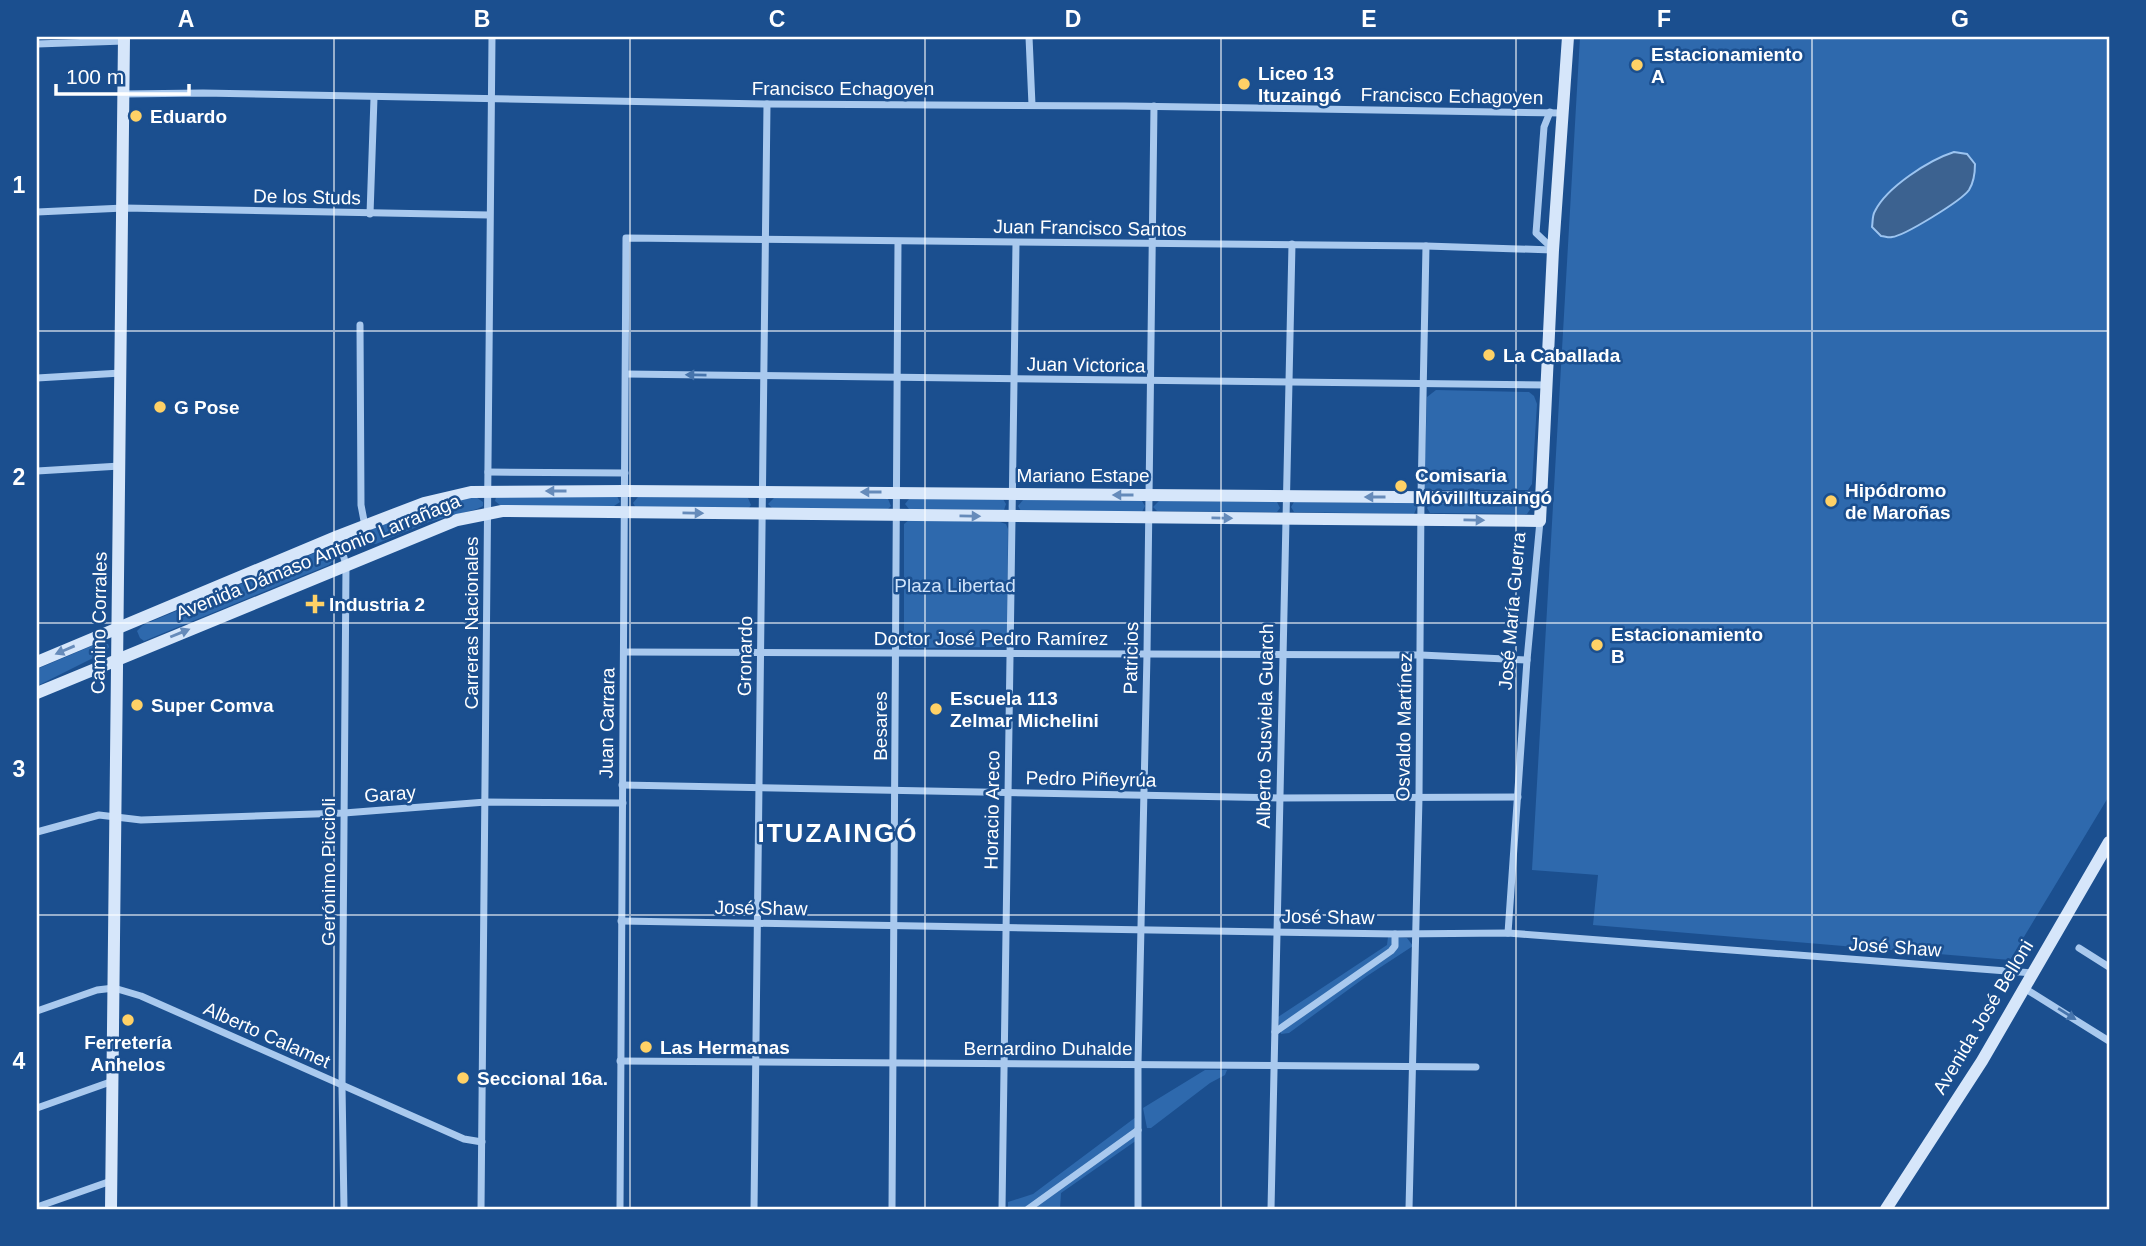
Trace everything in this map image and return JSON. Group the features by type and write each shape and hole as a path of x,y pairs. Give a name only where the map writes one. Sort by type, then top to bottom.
{"street":[{"name":"Carreras Nacionales","path":"481,1209 492,37"},
{"path":"1029,37 1032,105"},
{"name":"José María Guerra","path":"1507,933 1540,521 1553,250 1556,113 1568,37"},
{"path":"37,44 124,39"},
{"name":"Camino Corrales","path":"111,1209 124,39"},
{"name":"Francisco Echagoyen","path":"124,94 1556,113"},
{"path":"370,214 374,98"},
{"name":"Gronardo","path":"754,1209 766,104"},
{"name":"Patricios","path":"1138,1209 1138,1063 1147,654 1154,106"},
{"name":"José María Guerra","path":"1553,250 1536,233 1544,127 1556,113"},
{"name":"De los Studs","path":"37,212 124,208 489,215"},
{"name":"Juan Francisco Santos","path":"626,238 1292,244 1553,250"},
{"name":"Juan Carrara","path":"620,1209 626,238"},
{"name":"Besares","path":"892,1209 898,242"},
{"name":"Horacio Areco","path":"1002,1209 1016,243"},
{"name":"Alberto Susviela Guarch","path":"1271,1209 1292,244"},
{"name":"Osvaldo Martínez","path":"1409,1209 1422,655 1421,497 1426,246"},
{"path":"360,326 361,505 365,526"},
{"path":"37,378 121,373"},
{"name":"Juan Victorica","path":"626,374 1547,385"},
{"path":"37,471 120,466"},
{"path":"488,472 625,473"},
{"name":"Avenida Dámaso Antonio Larrañaga","path":"37,662 338,536 442,498 488,491 625,491"},
{"name":"Mariano Estape","path":"625,491 1541,498"},
{"name":"Avenida Dámaso Antonio Larrañaga","path":"37,693 457,520 502,511 625,513"},
{"path":"625,513 1540,521"},
{"name":"Gerónimo Piccioli","path":"338,536 346,565 342,1086 344,1209"},
{"name":"Doctor José Pedro Ramírez","path":"624,652 1422,655 1527,660"},
{"name":"Pedro Piñeyrúa","path":"622,785 1279,799 1518,797"},
{"name":"Garay","path":"37,832 99,815 141,820 344,813 486,802 623,803"},
{"name":"Avenida José Belloni","path":"1886,1209 1982,1061 2109,842"},
{"name":"José Shaw","path":"621,921 1395,934 1507,933 2033,973"},
{"path":"1275,1032 1391,951 1395,946 1395,934"},
{"path":"2079,948 2109,967"},
{"path":"37,1011 97,990 114,988"},
{"name":"Alberto Calamet","path":"114,988 141,996 464,1139 482,1142"},
{"path":"2024,988 2109,1041"},
{"name":"Bernardino Duhalde","path":"620,1061 1476,1067"},
{"path":"37,1108 113,1081"},
{"path":"1028,1209 1138,1130"},
{"path":"37,1207 111,1181"}],"green space":[{"name":"Hipódromo de Maroñas","path":"1580,37 2109,37 2109,796 2010,960 1593,925 1598,875 1532,870"},
{"path":"1436,390 1529,392 1534,396 1537,404 1532,484 1528,490 1426,490 1427,397"},
{"path":"617,496 620,502 614,506 501,506 495,501 496,497"},
{"path":"476,497 483,502 483,506 477,509 429,522 376,544 370,544 365,538 370,531 396,517"},
{"path":"638,497 748,498 751,505 748,509 636,508 633,503"},
{"path":"774,498 888,499 891,506 888,509 772,508 768,504"},
{"path":"909,499 1003,499 1006,504 1004,510 909,509 905,504"},
{"path":"1023,500 1142,501 1145,506 1142,512 1021,511 1018,506"},
{"path":"1159,501 1277,502 1280,508 1277,512 1157,511 1153,507"},
{"path":"1294,502 1414,503 1417,507 1414,514 1294,512 1291,507"},
{"path":"1430,503 1528,504 1531,508 1527,514 1430,513 1427,508"},
{"name":"Plaza Libertad","path":"909,520 1006,524 1007,643 1003,647 909,648 904,643 904,524"},
{"path":"329,549 332,553 333,561 329,565 144,641 140,638 137,631 143,625"},
{"path":"101,642 108,644 105,652 37,686 37,669"},
{"path":"1388,937 1407,938 1413,946 1289,1033 1281,1034 1278,1017 1387,945"},
{"path":"1205,1070 1227,1070 1225,1075 1210,1083 1151,1128 1147,1128 1143,1108"},
{"path":"1136,1117 1137,1140 1061,1193 1060,1209 1008,1209 1008,1202 1033,1194"}],"shaded area":[{"path":"1954,152 1967,154 1975,164 1969,190 1908,231 1892,237 1881,236 1872,227 1874,213 1881,202 1910,176 1933,161"}],"place":[{"name":"Estacionamiento A","path":"1637,65"},
{"name":"Liceo 13 Ituzaingó","path":"1244,84"},
{"name":"Eduardo","path":"136,116"},
{"name":"La Caballada","path":"1489,355"},
{"name":"G Pose","path":"160,407"},
{"name":"Comisaria Móvil Ituzaingó","path":"1401,486"},
{"name":"Hipódromo de Maroñas","path":"1831,501"},
{"name":"Industria 2","path":"315,604"},
{"name":"Estacionamiento B","path":"1597,645"},
{"name":"Super Comva","path":"137,705"},
{"name":"Escuela 113 Zelmar Michelini","path":"936,709"},
{"name":"Ferretería Anhelos","path":"128,1020"},
{"name":"Las Hermanas","path":"646,1047"},
{"name":"Seccional 16a.","path":"463,1078"}],"district":[{"name":"ITUZAINGÓ","path":"838,833"}]}
